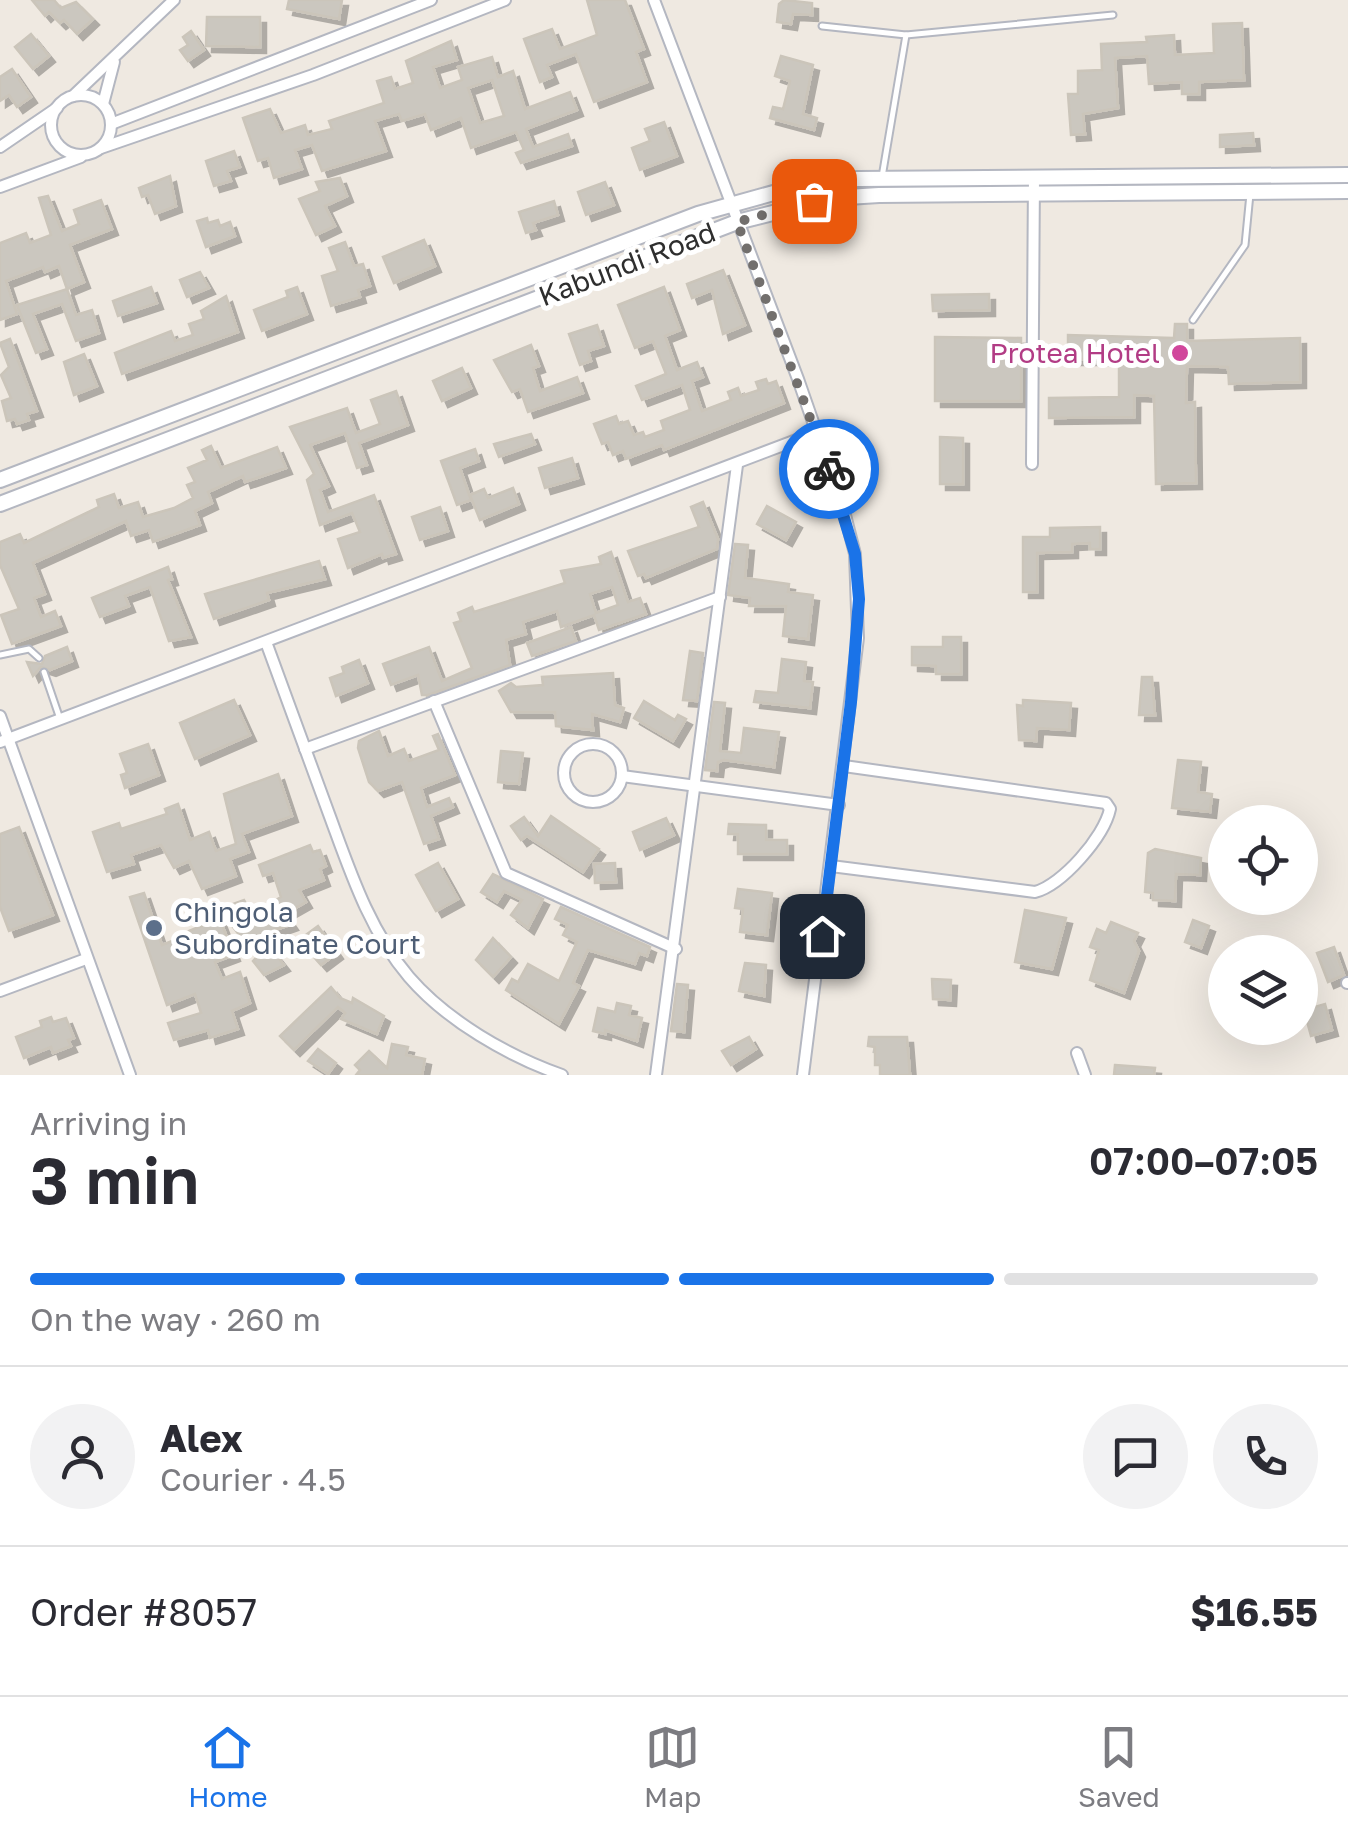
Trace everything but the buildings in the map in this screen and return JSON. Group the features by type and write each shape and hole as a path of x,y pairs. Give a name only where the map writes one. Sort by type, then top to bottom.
{"street":[{"path":"0,146 72,97 174,0"},
{"path":"100,148 111,124 430,0"},
{"path":"654,0 844,511 858,584 858,638 844,766 803,1075"},
{"path":"0,187 100,148 310,76 501,1"},
{"path":"370,23 380,48"},
{"path":"300,51 310,76"},
{"path":"111,124 103,104 114,60"},
{"path":"242,74 251,97"},
{"path":"72,97 83,96 103,104"},
{"path":"58,107 52,124 56,141 70,152 86,154"},
{"name":"Kabundi Road","path":"5,502 737,222 832,198 1034,184 1348,175"},
{"name":"Kabundi Road","path":"0,480 631,240 730,204 814,182 882,178 1250,191 1348,190"},
{"path":"1032,464 1034,184"},
{"path":"631,240 639,260"},
{"path":"556,268 564,289"},
{"path":"496,291 504,312"},
{"path":"438,313 446,334"},
{"path":"376,337 384,357"},
{"path":"320,358 329,378"},
{"path":"258,382 266,402"},
{"path":"199,404 208,424"},
{"path":"140,426 148,447"},
{"path":"4,741 815,433"},
{"path":"80,450 88,470"},
{"path":"656,1075 676,949 737,464"},
{"path":"0,480 5,502"},
{"path":"305,749 720,597"},
{"path":"266,642 360,896 404,971 448,1012 502,1049 562,1075"},
{"path":"434,700 506,873 676,949"},
{"path":"0,716 4,741 130,1075"},
{"path":"597,744 616,755 622,776 611,795 590,801 571,790 565,769 576,750 597,744"},
{"path":"831,866 1036,892 1055,887 1110,809 1106,803 1060,794 986,789 844,766"},
{"path":"622,776 839,804"},
{"path":"0,991 86,959"},
{"path":"1077,1052 1086,1075"}],"lane":[{"path":"822,26 906,35 1112,15"},
{"path":"880,195 906,35"},
{"path":"1192,320 1245,245 1250,191"},
{"path":"0,655 29,648 39,658"},
{"path":"44,672 60,720"}],"way so far":[{"path":"814,201 737,222 829,469"}],"place":[{"name":"Protea Hotel","path":"1180,353"},
{"name":"Chingola Subordinate Court","path":"154,928"}],"route":[{"path":"822,936 844,766 859,599 855,554 829,469"}]}
